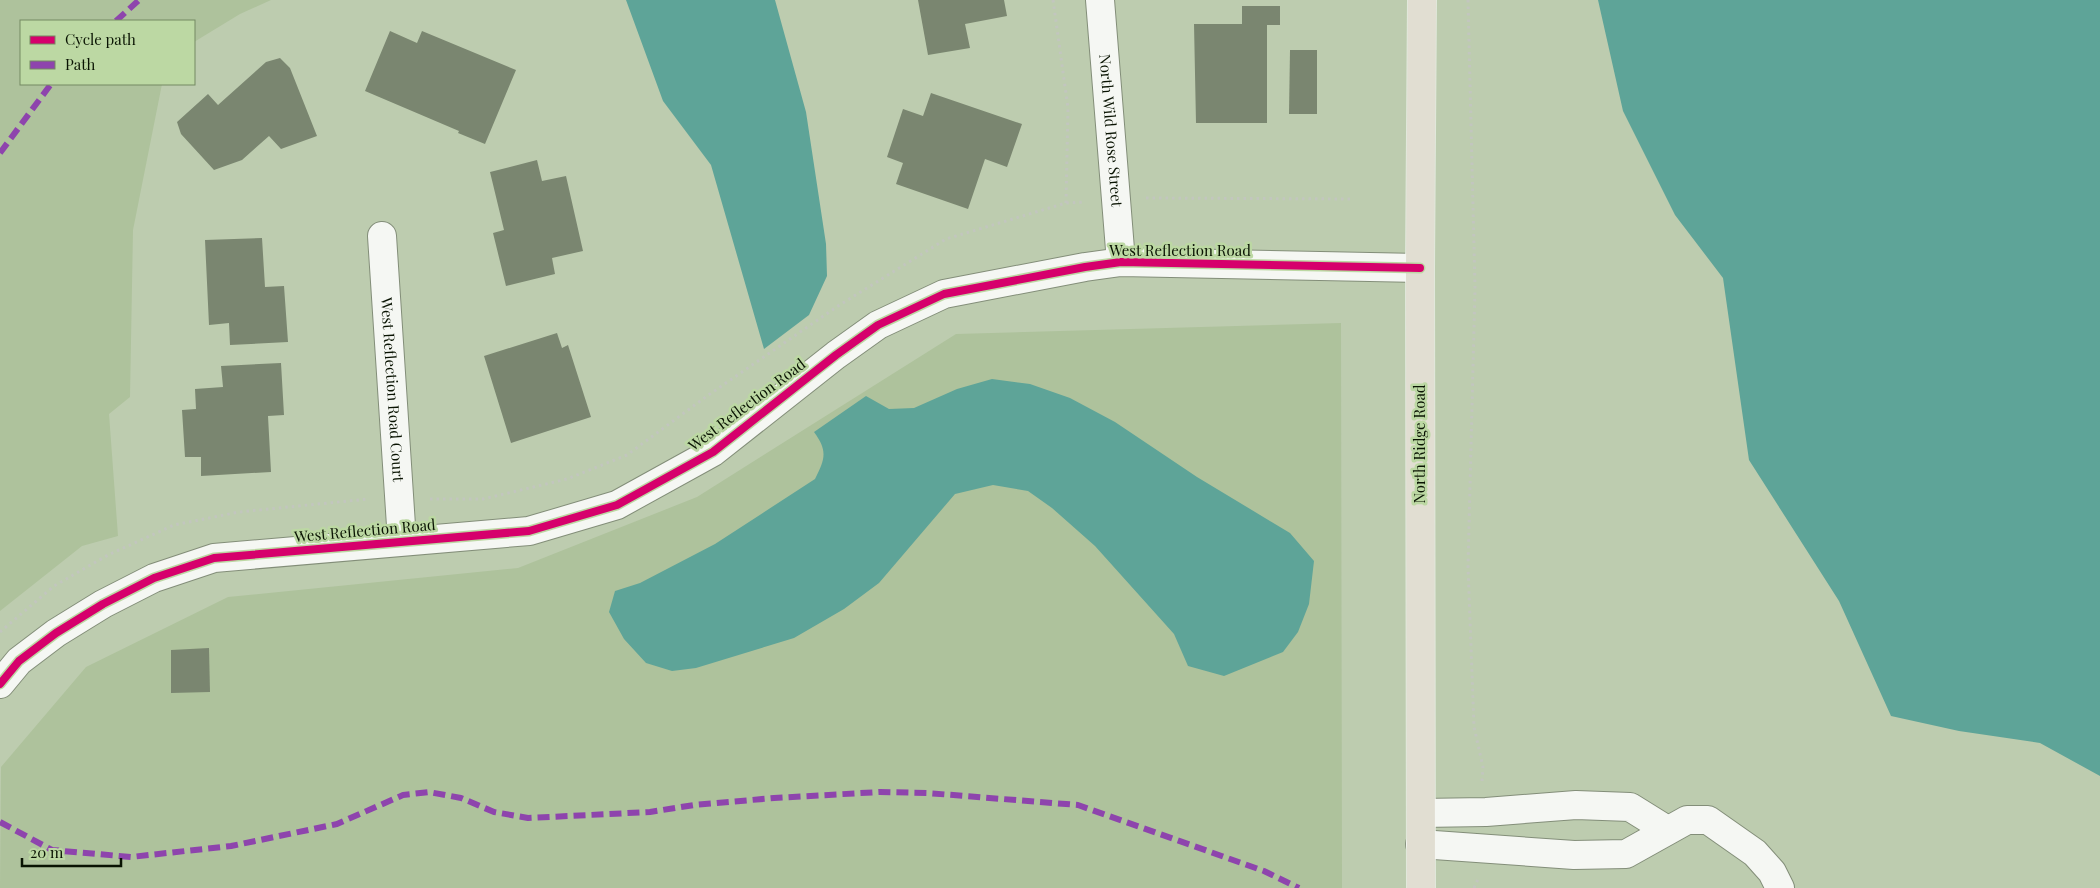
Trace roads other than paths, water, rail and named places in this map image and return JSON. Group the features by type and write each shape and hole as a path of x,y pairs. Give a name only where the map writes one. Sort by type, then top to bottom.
{"main road":[{"name":"North Ridge Road","path":"1421,888 1420,268 1422,0"}],"street":[{"name":"North Wild Rose Street","path":"1100,0 1122,262"},
{"name":"West Reflection Road Court","path":"382,236 402,541"},
{"name":"West Reflection Road","path":"0,684 19,661 56,633 103,604 154,578 214,558 529,531 617,504 713,452 836,355 886,321 944,294 1084,266 1122,262 1420,268"},
{"path":"1421,813 1482,812 1576,805 1630,807 1667,830"},
{"path":"1420,844 1574,855 1626,854 1687,820 1708,820 1755,852 1772,872 1780,888"}],"water":[{"path":"626,0 775,0 806,112 826,244 827,276 809,315 764,349 711,165 663,101"},
{"path":"1598,0 2100,0 2100,776 2040,743 1959,731 1891,716 1839,601 1749,460 1723,278 1675,215 1623,111"},
{"path":"992,379 1030,384 1070,398 1115,422 1197,477 1290,533 1314,561 1309,604 1298,632 1283,652 1224,676 1188,666 1174,634 1095,546 1052,508 1028,491 993,485 955,494 879,583 844,609 794,638 696,668 672,671 646,663 624,639 609,612 615,591 640,583 715,544 815,479 824,455 814,432 866,396 889,409 914,408 957,389"}]}
